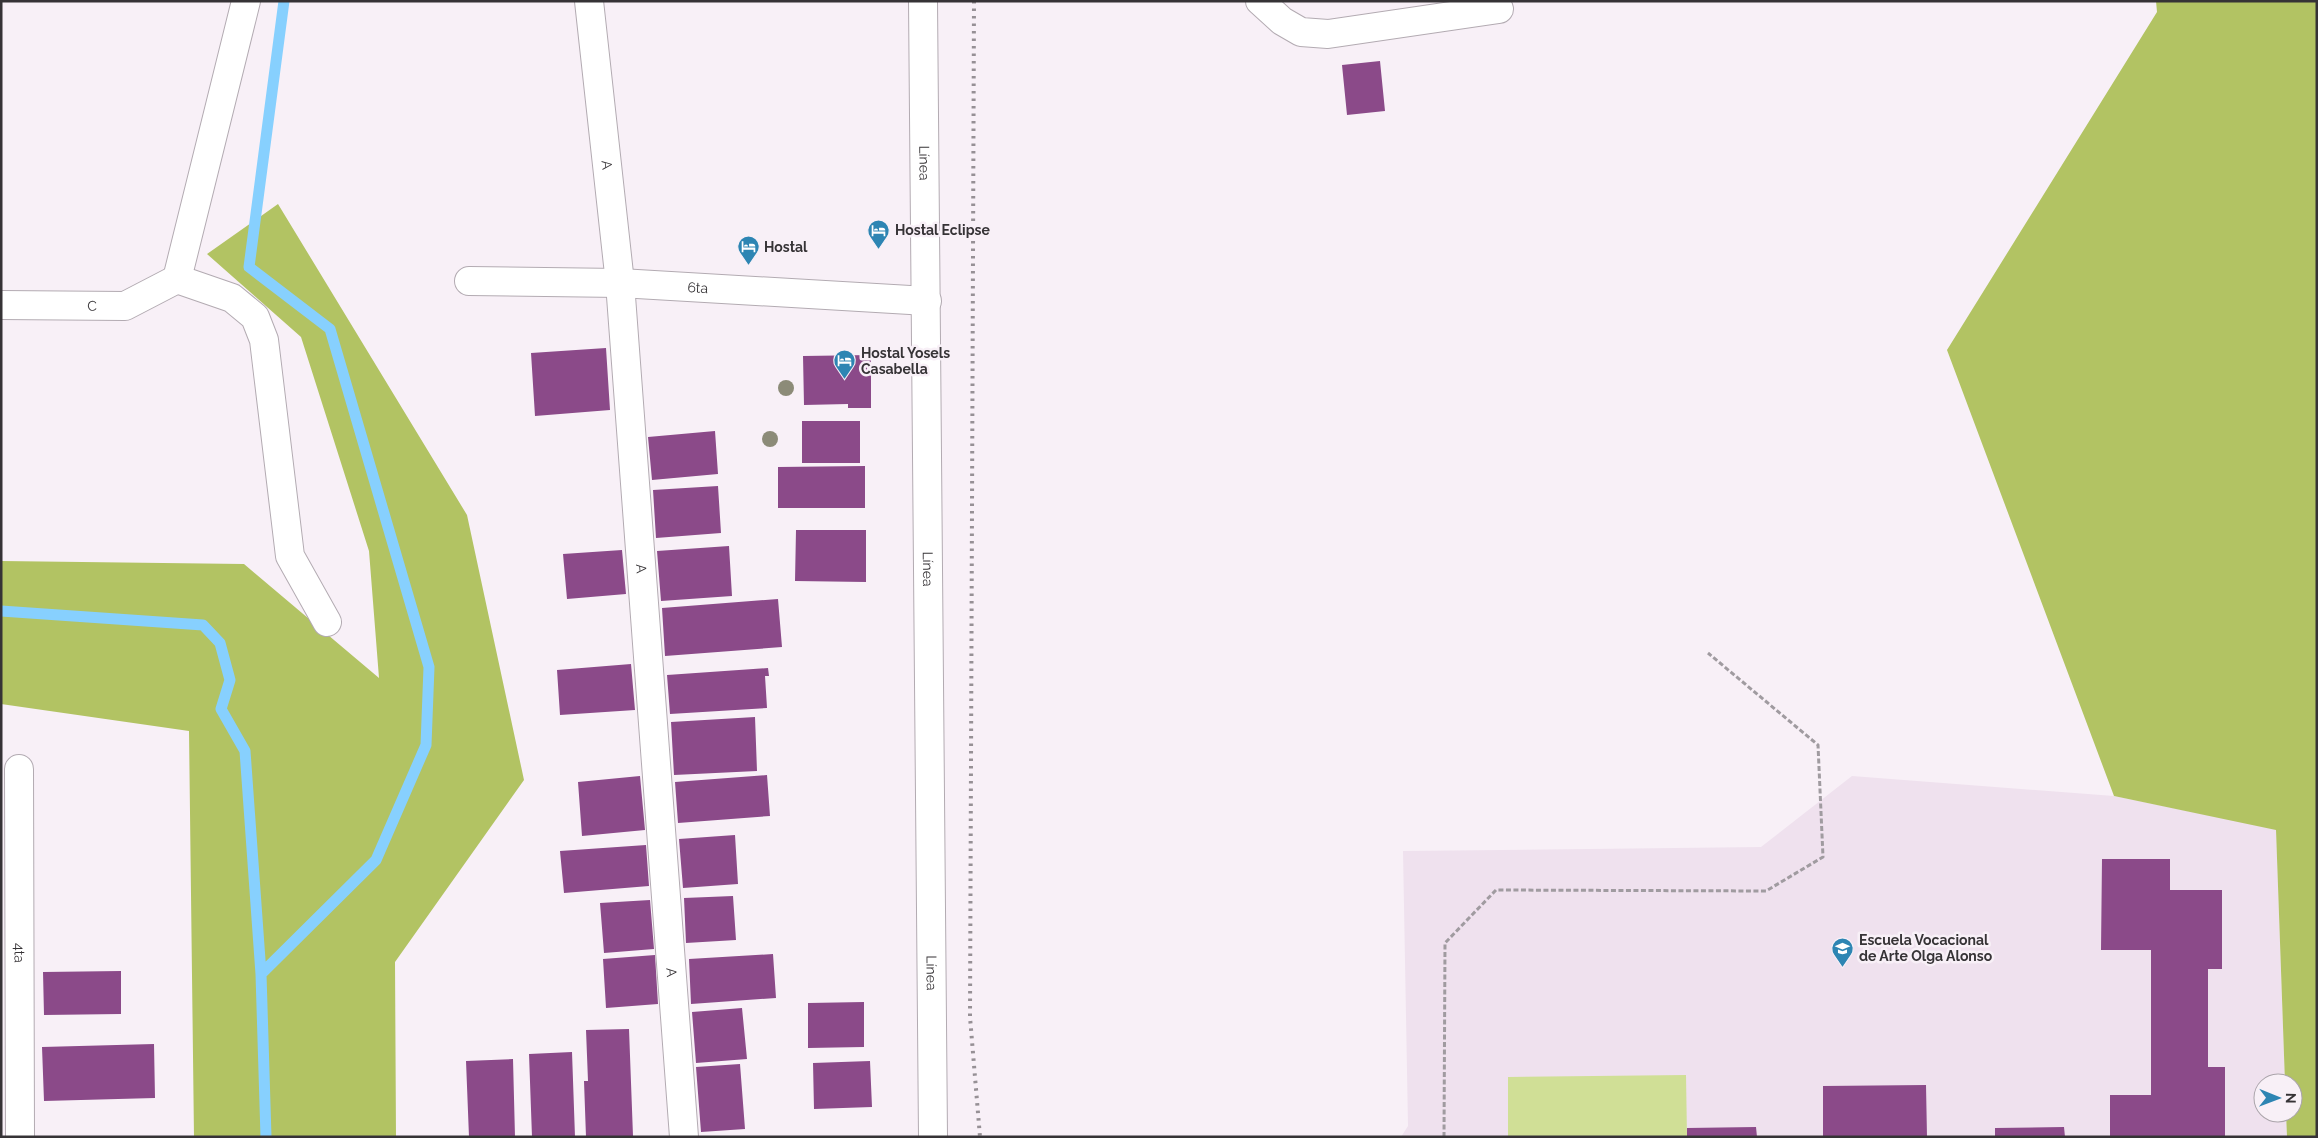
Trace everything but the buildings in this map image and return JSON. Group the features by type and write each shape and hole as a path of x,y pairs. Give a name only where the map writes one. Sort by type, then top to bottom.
{"street":[{"path":"246,1 177,279 232,298 255,317 264,340 290,556 327,622"},
{"name":"A","path":"589,1 620,283 684,1137"},
{"name":"Línea","path":"923,1 933,1137"},
{"path":"1260,1 1282,21 1302,32 1328,34 1500,9"},
{"name":"C","path":"1,305 125,306 177,279"},
{"name":"6ta","path":"469,281 620,283 927,301"},
{"name":"4ta","path":"19,769 10,1071 20,1137"}],"path":[{"path":"1444,1137 1445,943 1496,890 1766,891 1823,857 1818,745 1708,652"}],"shaded area":[{"name":"Escuela Vocacional de Arte Olga Alonso","path":"1852,776 2114,796 2276,829 2285,1073 2253,1073 2253,1123 2286,1123 2287,1137 1401,1137 1408,1126 1403,851 1761,847"}],"green space":[{"path":"2156,1 2317,1 2317,1137 2287,1137 2286,1123 2303,1123 2303,1073 2285,1073 2276,830 2114,796 1947,350 2157,12"},
{"path":"278,204 467,515 524,780 395,962 396,1137 194,1137 189,731 1,704 1,561 244,564 379,678 369,551 301,337 207,254"},
{"path":"1686,1075 1687,1137 1508,1137 1508,1077"}],"waterway":[{"path":"261,974 376,860 426,745 429,667 330,329 249,267 284,1"},
{"path":"1,611 203,625 220,643 230,680 221,709 245,751 261,974 266,1137"}],"railway":[{"path":"974,1 970,1017 980,1137"}],"place":[{"name":"Hostal Eclipse","path":"879,249"},
{"name":"Hostal","path":"748,266"},
{"name":"Hostal Yosels Casabella","path":"845,380"},
{"name":"Escuela Vocacional de Arte Olga Alonso","path":"1843,967"}]}
